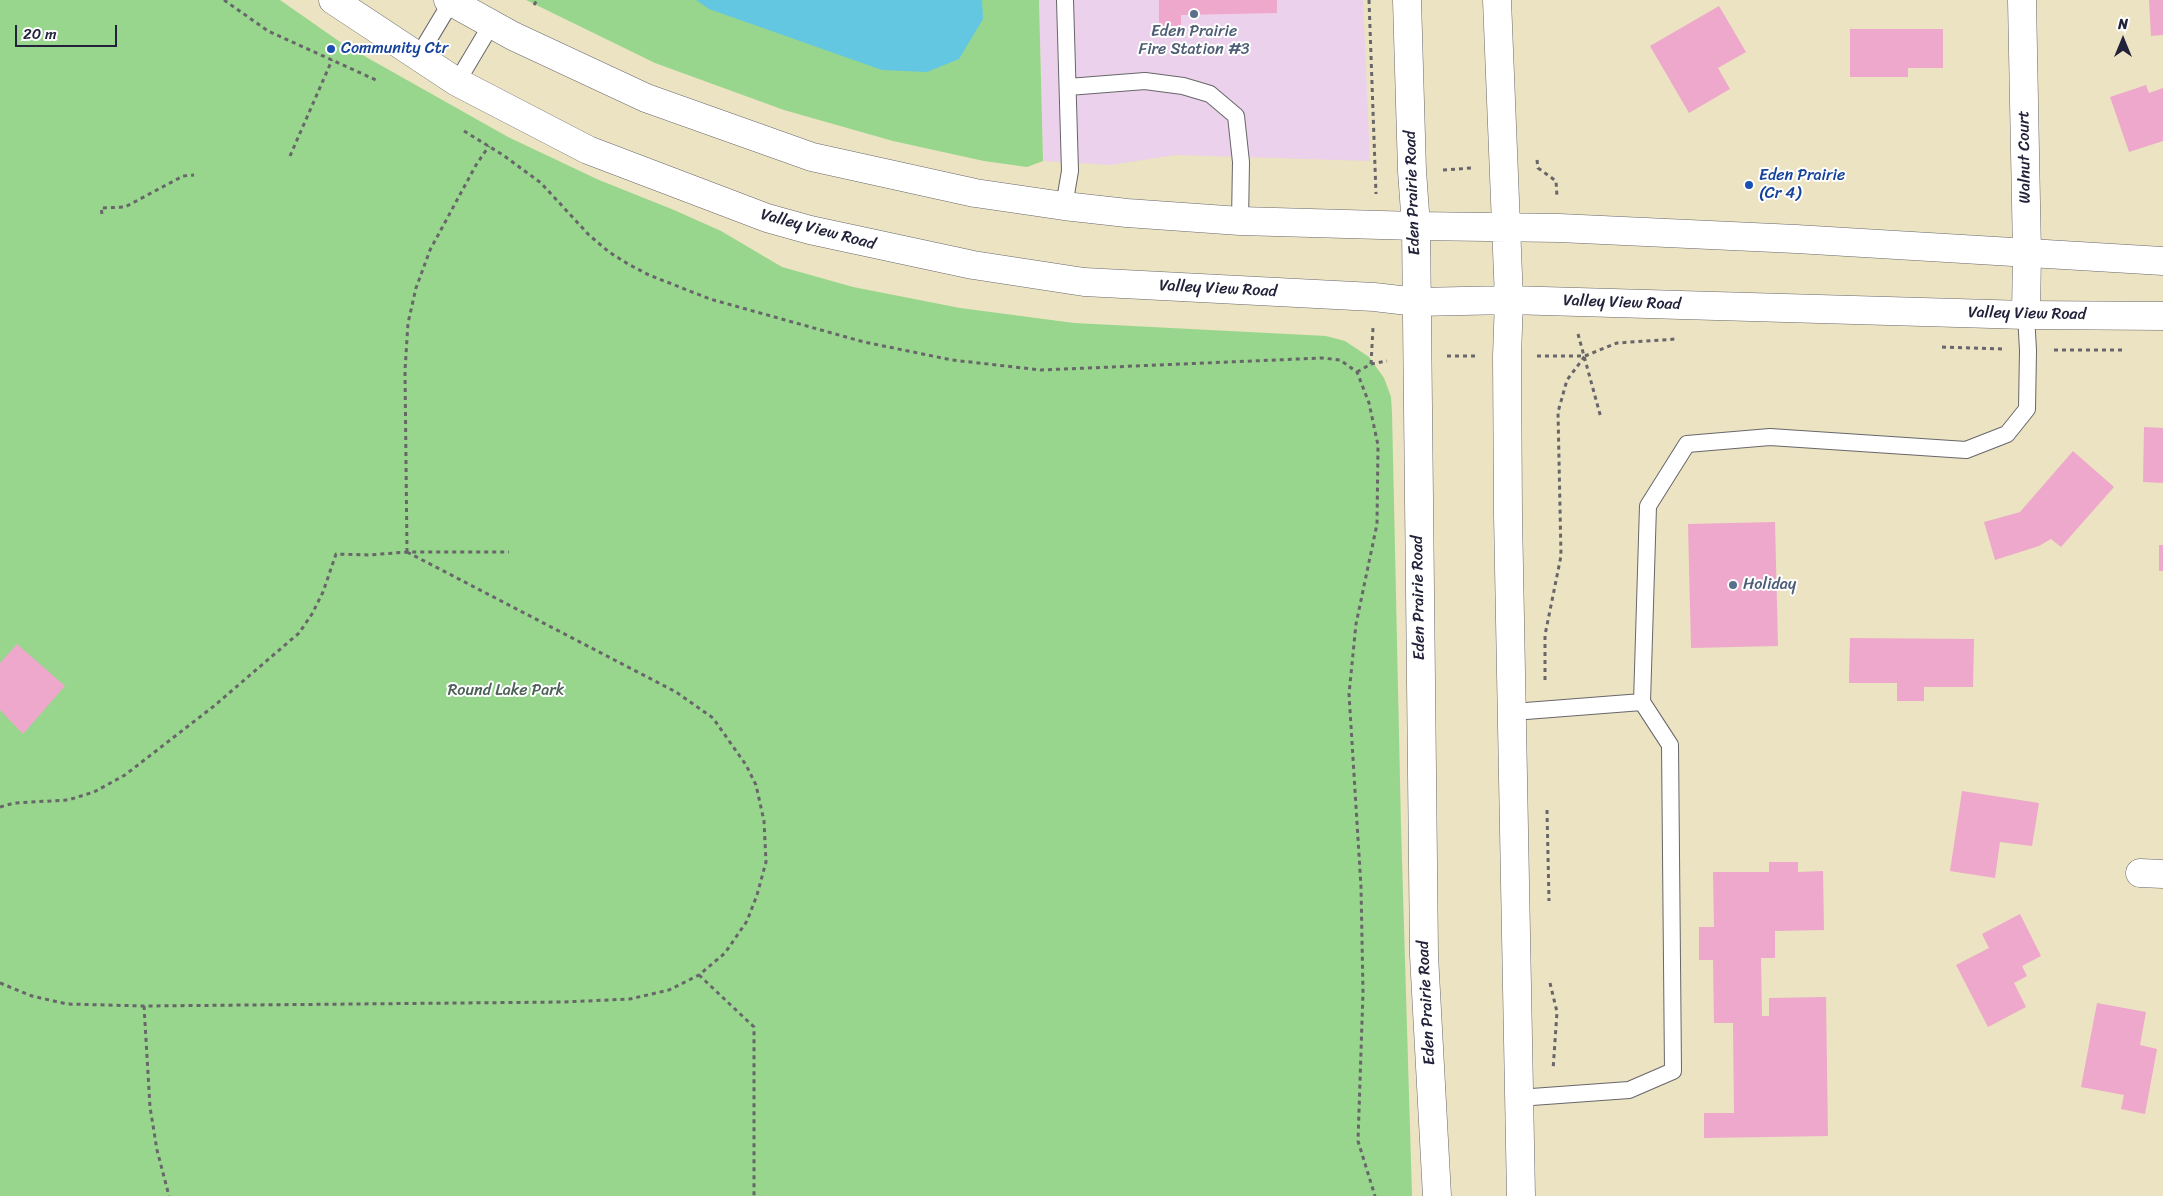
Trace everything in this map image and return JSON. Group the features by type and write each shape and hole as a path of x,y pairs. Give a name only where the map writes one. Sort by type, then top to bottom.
{"main road":[{"name":"Valley View Road","path":"333,0 457,82 588,150 767,218 880,247 973,265 1084,282 1374,297 1417,302 1509,300 2026,315 2163,316"},
{"name":"Eden Prairie Road","path":"1407,0 1412,171 1416,226 1424,954 1437,1196"},
{"path":"1497,0 1509,300 1506,356 1521,1196"},
{"name":"Walnut Court","path":"2022,0 2027,253 2026,315"},
{"path":"450,1 491,25 646,98 812,157 975,193 1064,206 1240,221 1559,228 1796,239 2163,261"}],"lane":[{"path":"1064,206 1070,171 1065,0"},
{"path":"418,57 450,1"},
{"path":"457,82 491,25"},
{"path":"1068,87 1145,81 1182,86 1210,94 1236,116 1241,162 1240,221"},
{"path":"1518,1098 1630,1090 1673,1071 1670,745 1642,702 1648,506 1687,444 1770,437 1966,450 2007,434 2027,409 2028,350 2026,315"},
{"path":"1513,712 1642,702"}],"path":[{"path":"224,0 268,31 376,80"},
{"path":"534,5 537,0"},
{"path":"1369,0 1377,225"},
{"path":"290,156 332,60"},
{"path":"464,131 520,166 540,183 589,235 609,252 628,264 649,275 710,299 864,342 952,360 1042,370 1322,358 1340,360 1357,372 1369,402 1378,445 1377,524 1356,624 1349,694 1362,887 1363,992 1358,1141 1375,1196"},
{"path":"407,552 405,370 408,323 416,288 430,250 476,164 488,146"},
{"path":"1376,177 1412,171 1503,167 1538,168"},
{"path":"102,214 101,208 125,207 183,176 194,175"},
{"path":"1371,364 1374,297"},
{"path":"1357,372 1371,364 1417,357 1585,356 1617,343 1686,338"},
{"path":"1935,346 2028,350 2134,349"},
{"path":"1544,710 1545,636 1561,556 1558,412 1567,380 1585,356"},
{"path":"0,983 32,996 67,1004 144,1006 564,1002 630,999 669,990 698,975 725,953 747,921 757,895 766,862 764,821 756,785 731,741 713,718 676,692 407,552"},
{"path":"0,808 14,803 68,800 94,792 125,775 214,706 299,633 312,614 323,592 336,554 509,552"},
{"path":"1546,801 1549,818 1550,905"},
{"path":"698,975 754,1027 754,1196"},
{"path":"1550,982 1557,1012 1553,1051 1553,1096"},
{"path":"144,1006 150,1107 157,1150 169,1196"}],"shaded area":[{"path":"1039,0 1363,0 1370,161 1176,155 1110,165 1043,161"}],"green space":[{"name":"Round Lake Park","path":"0,0 280,0 343,44 508,137 599,180 721,231 782,267 853,287 960,308 1074,323 1326,336 1345,341 1369,357 1384,378 1391,397 1392,413 1401,826 1412,1196 0,1196"},
{"path":"526,0 1039,0 1043,161 1027,167 984,161 893,141 784,110 655,63"}],"water":[{"path":"696,0 982,0 983,19 959,59 927,72 882,70 709,9"}],"building":[{"name":"Eden Prairie Fire Station #3","path":"1159,0 1277,0 1277,13 1181,15 1181,26 1159,26"},
{"path":"2149,0 2163,0 2163,35 2151,36"},
{"path":"1719,6 1746,52 1718,68 1730,89 1689,113 1650,46"},
{"path":"1850,29 1943,29 1943,68 1908,68 1908,77 1850,77"},
{"path":"2146,85 2149,93 2163,88 2163,141 2129,152 2110,97"},
{"path":"2144,427 2163,428 2163,483 2143,482"},
{"path":"2073,451 2114,487 2061,547 2051,539 2039,546 1995,560 1984,522 2020,512"},
{"name":"Holiday","path":"1775,522 1778,646 1691,648 1688,524"},
{"path":"2159,545 2163,545 2163,571 2159,571"},
{"path":"1850,638 1974,639 1973,687 1924,687 1924,701 1897,701 1897,683 1849,683"},
{"path":"17,644 65,686 23,734 0,710 0,663"},
{"path":"1962,791 2039,803 2032,846 2000,842 1995,878 1950,871"},
{"path":"1769,862 1798,862 1798,872 1823,871 1824,930 1775,931 1775,958 1761,958 1762,1016 1769,1016 1769,998 1826,997 1828,1136 1704,1138 1704,1113 1734,1113 1733,1023 1714,1023 1713,960 1699,960 1699,927 1714,927 1713,872 1769,872"},
{"path":"2020,914 2041,956 2022,966 2027,976 2014,983 2026,1007 1988,1027 1956,965 1989,948 1982,934"},
{"path":"2097,1003 2146,1012 2140,1045 2157,1049 2145,1114 2121,1109 2124,1095 2081,1087"}],"place":[{"name":"Eden Prairie Fire Station #3","path":"1194,14"},
{"name":"Community Ctr","path":"331,49"},
{"name":"Eden Prairie (Cr 4)","path":"1749,185"},
{"name":"Holiday","path":"1733,585"}]}
